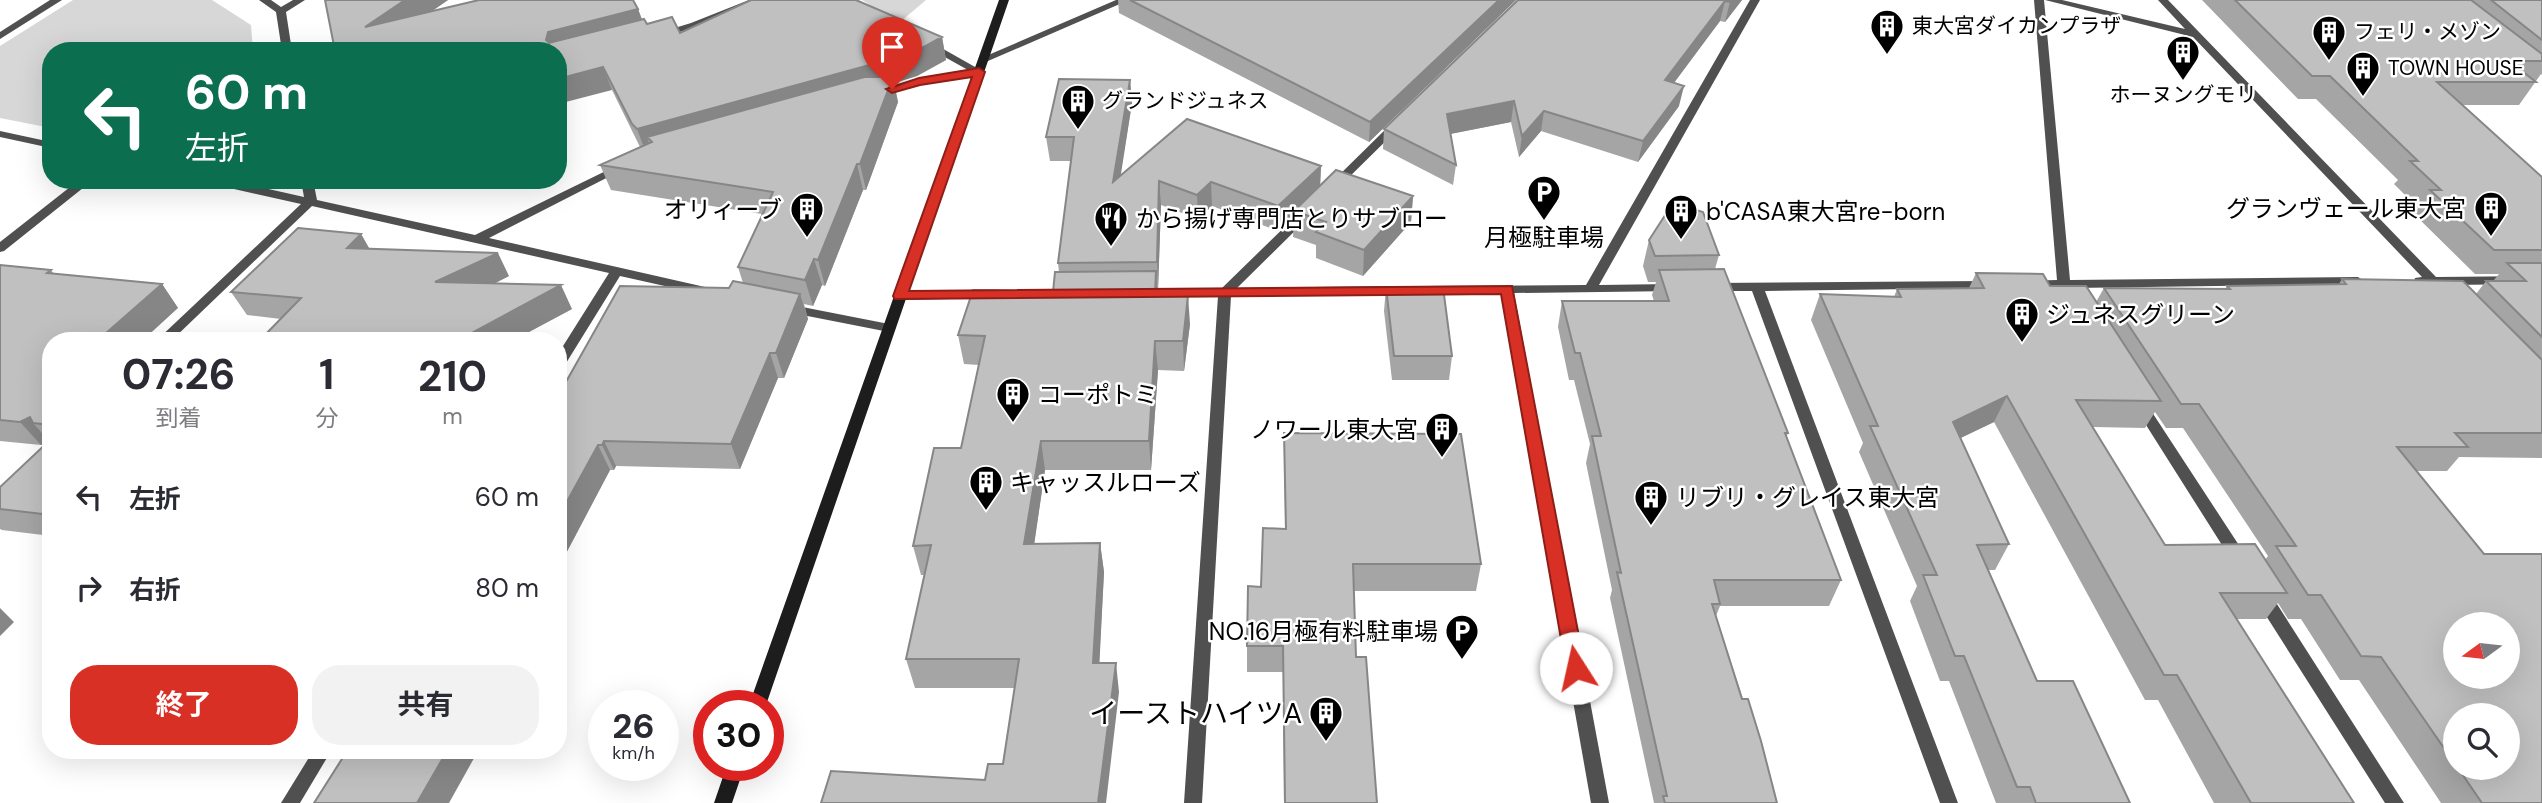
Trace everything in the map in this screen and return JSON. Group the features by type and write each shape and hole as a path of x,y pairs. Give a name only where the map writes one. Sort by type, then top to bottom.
{"street":[{"path":"0,36 57,0"},
{"path":"264,0 281,11 286,42"},
{"path":"281,11 299,0"},
{"path":"762,690 1004,0"},
{"path":"865,97 982,66 1124,0"},
{"path":"1590,289 1755,0"},
{"path":"2039,0 2064,284 2079,308"},
{"path":"2050,0 2196,34"},
{"path":"2163,0 2437,285"},
{"path":"645,38 695,25 753,1"},
{"path":"921,39 982,66"},
{"path":"1193,803 1225,292 1405,117"},
{"path":"0,134 42,143"},
{"path":"476,240 625,165 638,161"},
{"path":"0,248 75,189"},
{"path":"254,189 615,273 724,295"},
{"path":"309,189 311,201"},
{"path":"173,332 311,201"},
{"path":"567,350 615,273"},
{"path":"2406,281 2437,285 2542,279"},
{"path":"1130,293 2378,281"},
{"path":"1757,287 1949,803"},
{"path":"1507,289 1600,803"},
{"path":"900,296 1008,295"},
{"path":"779,306 889,328"},
{"path":"2132,390 2395,803"},
{"path":"290,803 317,759"},
{"path":"723,803 731,781"}],"shaded area":[{"path":"73,0 212,0 251,25 252,42 42,42 42,126 0,118 0,46"},
{"path":"862,0 926,0 899,23"}],"building":[{"path":"325,0 405,0 365,27 479,0 633,0 638,9 548,32 548,42 333,42"},
{"path":"751,0 856,0 942,37 913,53 637,129 603,67 567,77 567,42 553,42 644,19 647,24 672,17 680,33"},
{"path":"1130,0 1499,0 1370,122"},
{"path":"1518,0 1732,0 1725,1 1665,80 1684,86 1643,141 1544,111 1522,136 1514,101 1447,114 1456,165 1384,129"},
{"path":"2235,0 2471,0 2542,54 2542,61 2509,61 2536,82 2437,82 2542,177 2542,250 2494,250 2430,190 2441,190 2410,161 2418,161 2330,76 2312,76"},
{"path":"2491,0 2542,0 2542,40"},
{"path":"868,76 865,77 893,77 860,164 857,164 818,260 814,259 805,280 738,267 773,192 600,165 652,142 647,137"},
{"path":"1059,79 1130,80 1113,182 1187,119 1321,166 1278,206 1211,182 1197,195 1159,181 1157,262 1058,263 1074,137 1046,137"},
{"path":"1336,170 1413,196 1364,250 1316,232 1326,222 1294,211"},
{"path":"1673,203 1703,212 1719,255 1655,256 1649,240"},
{"path":"298,228 361,234 347,248 498,253 435,282 561,285 473,332 268,332 301,298 231,292"},
{"path":"2507,263 2542,263 2542,337 2486,281 2526,281"},
{"path":"0,265 51,270 47,273 162,284 107,332 42,332 42,424 33,423 30,417 20,422 0,420"},
{"path":"1724,269 1788,433 1785,433 1841,580 1714,580 1720,604 1712,604 1742,699 1748,699 1777,803 1665,803 1663,796 1667,796 1617,572 1621,573 1592,436 1601,436 1580,353 1575,353 1562,301 1669,301 1659,270"},
{"path":"1156,271 1155,294 1188,295 1183,341 1155,341 1149,441 1041,441 1024,544 1100,543 1093,663 1116,663 1098,803 821,803 831,771 985,780 988,764 1003,764 1019,659 906,659 931,545 913,546 934,448 961,448 985,336 958,335 973,290 1053,292 1055,272"},
{"path":"1976,273 2043,274 2050,286 2086,286 2161,401 2076,400 2165,545 2255,544 2287,593 2220,593 2354,803 2251,803 2177,675 2164,675 2007,396 1953,422 2009,544 1977,545 2037,681 2073,681 2130,803 2036,803 2030,787 2017,787 1964,656 1955,656 1923,575 1937,575 1870,426 1878,426 1820,294 1901,297 1897,289 1984,288"},
{"path":"2342,279 2463,281 2542,360 2542,433 2455,433 2468,447 2397,447 2484,554 2542,554 2542,803 2482,803 2466,780 2520,780 2520,703 2443,703 2443,747 2381,657 2361,656 2321,595 2308,595 2276,546 2296,546 2199,404 2181,404 2104,288 2230,289 2227,286 2346,284"},
{"path":"733,281 800,294 776,353 770,353 731,444 604,441 602,445 598,445 567,502 567,380 620,286 729,288"},
{"path":"1386,287 1443,287 1452,356 1394,356"},
{"path":"1284,433 1461,434 1481,564 1353,564 1356,657 1366,657 1377,803 1285,803 1283,646 1247,646 1248,586 1261,587 1263,528 1286,529"},
{"path":"42,447 42,514 0,509 0,487"},
{"path":"342,759 442,759 417,803 314,803"}],"place":[{"name":"東大宮ダイカンプラザ","path":"1887,56"},
{"name":"フェリ・メゾン","path":"2329,62"},
{"name":"ホーヌングモリ","path":"2183,82"},
{"name":"TOWN HOUSE","path":"2363,98"},
{"name":"グランドジュネス","path":"1078,131"},
{"name":"月極駐車場","path":"1544,222"},
{"name":"グランヴェール東大宮","path":"2491,238"},
{"name":"オリィーブ","path":"807,239"},
{"name":"b'CASA東大宮re-born","path":"1681,241"},
{"name":"から揚げ専門店とりサブロー","path":"1111,248"},
{"name":"ジュネスグリーン","path":"2022,344"},
{"name":"コーポトミ","path":"1013,424"},
{"name":"ノワール東大宮","path":"1442,459"},
{"name":"キャッスルローズ","path":"986,512"},
{"name":"リブリ・グレイス東大宮","path":"1651,527"},
{"name":"NO.16月極有料駐車場","path":"1462,661"},
{"name":"イーストハイツA","path":"1326,743"}],"route":[{"path":"892,89 919,81 979,72 900,296 1507,289 1576,668"}]}
